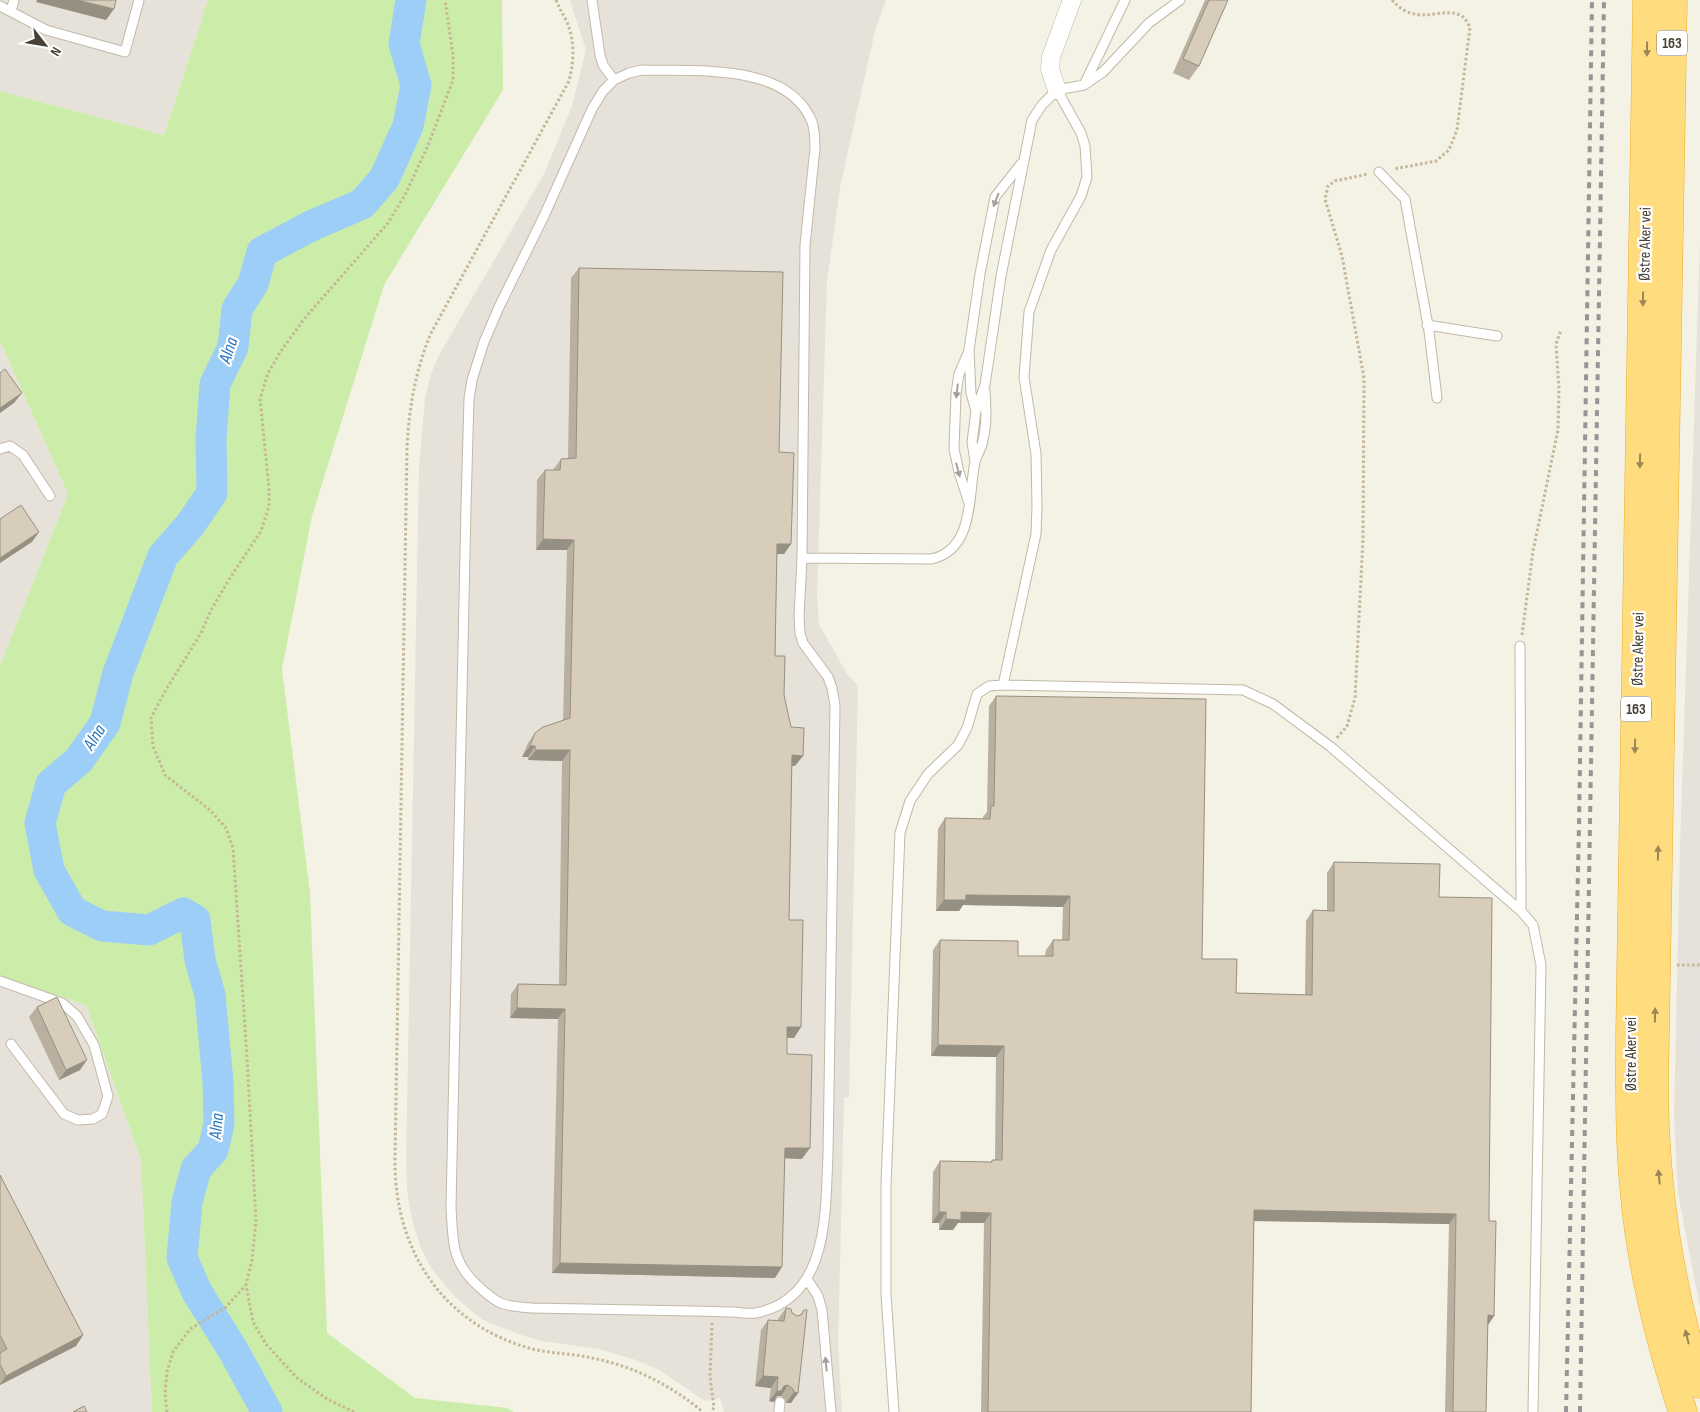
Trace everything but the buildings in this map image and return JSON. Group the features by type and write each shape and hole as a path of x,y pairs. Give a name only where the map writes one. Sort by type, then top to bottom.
{"highway":[{"name":"Østre Aker vei","path":"1647,0 1630,1034 1631,1128 1634,1186 1646,1270 1664,1352 1683,1412"},
{"name":"Østre Aker vei","path":"1672,0 1654,1037 1655,1129 1663,1216 1687,1337 1700,1384"}],"street":[{"path":"1057,90 1050,69 1050,57 1072,0"}],"lane":[{"path":"11,11 14,0"},
{"path":"0,6 46,30 125,52 139,0"},
{"path":"592,0 600,55 603,65 614,80"},
{"path":"1084,85 1125,0"},
{"path":"802,558 931,559 942,555 956,543 964,528 970,505 975,461 983,441 986,410 985,385 1001,276 1032,120 1042,104 1057,90 1084,85 1103,72 1149,22 1180,0"},
{"path":"642,70 729,73 754,76 781,88 794,97 812,123 815,148 805,245 802,558 800,633 808,652 828,677 835,705 828,1154 825,1225 821,1248 807,1279 791,1301 754,1313 532,1308 498,1303 465,1274 456,1252 451,1207 469,399 472,380 484,342 592,109 603,91 614,80 629,73 642,70"},
{"path":"1003,686 1036,534 1036,454 1024,377 1029,312 1051,250 1081,196 1087,177 1085,146 1081,133 1057,90"},
{"path":"976,411 971,393 969,350 980,274 996,197 1024,161"},
{"path":"1379,172 1405,200 1427,325 1437,398"},
{"path":"1427,325 1497,336"},
{"path":"969,350 959,374 956,394 954,449 961,480 970,505"},
{"path":"975,461 972,442 976,411 985,385"},
{"path":"0,449 10,446 23,455 50,496"},
{"path":"1520,646 1521,911"},
{"path":"894,1412 886,1294 886,1185 900,833 910,801 928,774 958,745 967,728 977,694 989,686 1243,690 1273,704 1331,747 1521,911 1533,924 1541,965 1533,1412"},
{"path":"0,981 62,1003 77,1016 94,1045 108,1096 102,1114 92,1119 78,1120 64,1114 11,1044"},
{"path":"807,1279 818,1296 822,1310 832,1412"}],"path":[{"path":"354,1412 327,1399 297,1378 266,1344 253,1322 246,1285 252,1260 256,1221 233,848 226,828 210,810 165,775 153,746 151,718 164,693 202,633 211,610 261,531 269,507 269,488 260,399 268,373 304,319 388,223 405,195 429,143 453,80 453,56 445,0"},
{"path":"1331,747 1347,726 1355,698 1363,539 1364,378 1342,256 1326,199 1328,186 1335,180 1436,160 1449,150 1457,130 1470,27 1464,18 1454,13 1422,16 1409,14 1392,0"},
{"path":"1520,646 1533,551 1558,430 1559,388 1556,344 1561,330"},
{"path":"1669,966 1700,965"},
{"path":"167,1412 165,1393 167,1372 173,1352 190,1329 226,1307 246,1285"},
{"path":"712,1311 710,1376 714,1407 712,1412"}],"shaded area":[{"path":"0,0 208,0 164,135 0,91"},
{"path":"570,0 886,0 876,27 841,182 827,281 817,594 819,624 847,674 858,686 849,1097 844,1098 838,1345 842,1412 724,1412 720,1398 705,1401 659,1370 636,1360 599,1349 542,1341 483,1320 455,1297 431,1268 421,1248 409,1205 406,1163 419,467 425,398 431,374 438,357 544,174 572,106 586,50"},
{"path":"1700,242 1700,1308 1678,1193 1674,1117 1680,848"},
{"path":"0,341 68,494 0,666"},
{"path":"1700,932 1700,1061 1696,1061"},
{"path":"0,976 86,1005 141,1160 152,1412 0,1412"}],"green space":[{"path":"208,0 502,0 503,90 384,285 312,516 282,669 310,893 327,1333 415,1398 507,1408 514,1412 152,1412 141,1160 86,1005 0,976 0,666 68,494 0,341 0,91 164,135"}],"waterway":[{"name":"Alna","path":"267,1412 233,1350 197,1292 182,1258 187,1202 196,1169 213,1150 219,1124 218,1082 210,995 200,960 195,920 183,913 149,930 102,926 72,911 49,870 40,823 51,784 79,760 105,723 118,673 163,556 190,525 212,493 211,439 215,384 233,347 237,309 253,284 262,252 311,226 362,204 384,179 408,126 416,85 404,44 411,0"}],"railway":[{"path":"1566,1412 1579,826 1592,0"},
{"path":"1580,1412 1604,0"}]}
